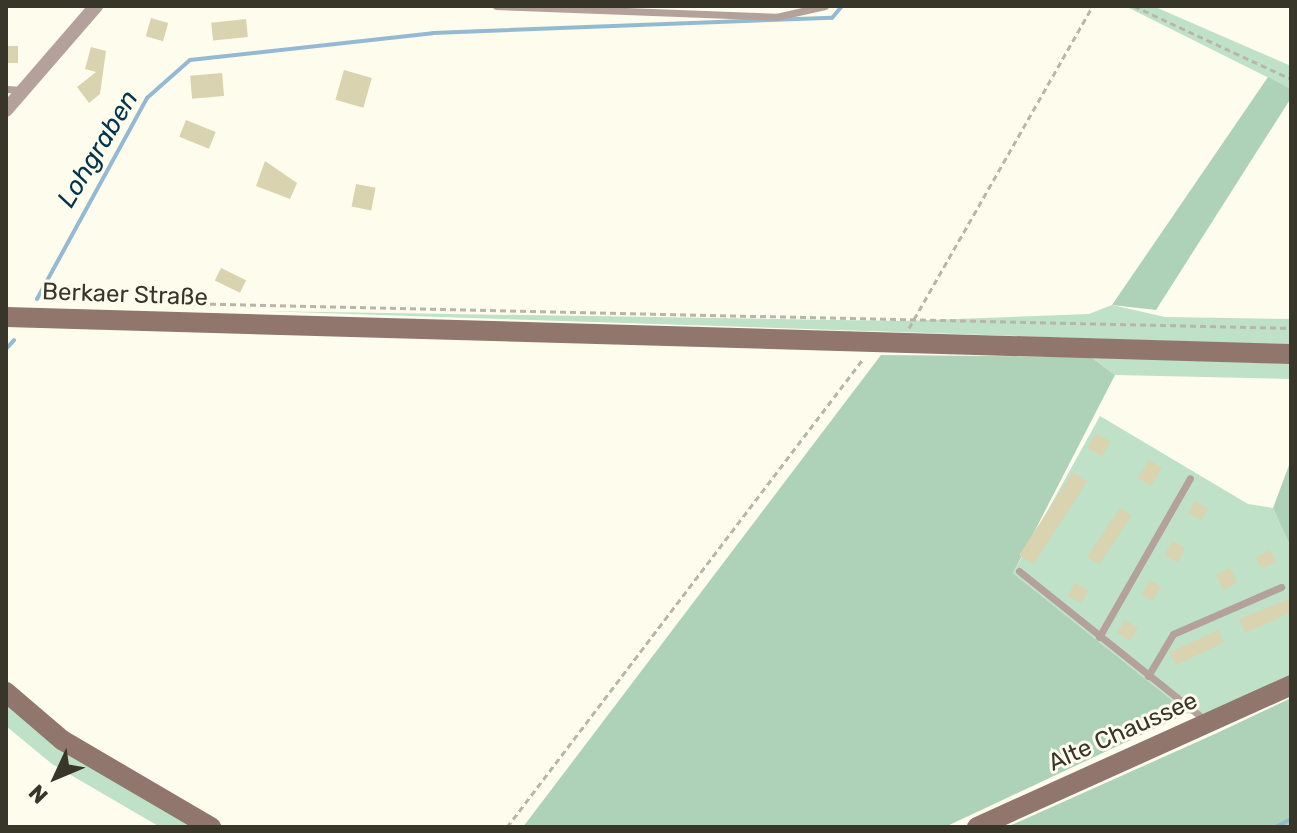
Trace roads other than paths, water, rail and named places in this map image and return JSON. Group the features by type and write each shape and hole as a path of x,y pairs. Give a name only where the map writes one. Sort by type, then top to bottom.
{"main road":[{"name":"Berkaer Straße","path":"6,317 1291,354"},
{"name":"Alte Chaussee","path":"977,827 1291,685"},
{"path":"6,692 62,740 211,827"}],"street":[{"path":"6,110 96,6"}],"lane":[{"path":"496,6 776,17 825,6"},
{"path":"6,89 23,90"},
{"path":"1099,637 1190,478"},
{"path":"1019,571 1208,723"},
{"path":"1148,676 1173,634 1281,587"}],"waterway":[{"name":"Lohgraben","path":"37,299 147,98 190,60 433,33 832,18 842,6"},
{"name":"Lohgraben","path":"6,349 14,340"},
{"path":"1276,827 1291,819"}]}
